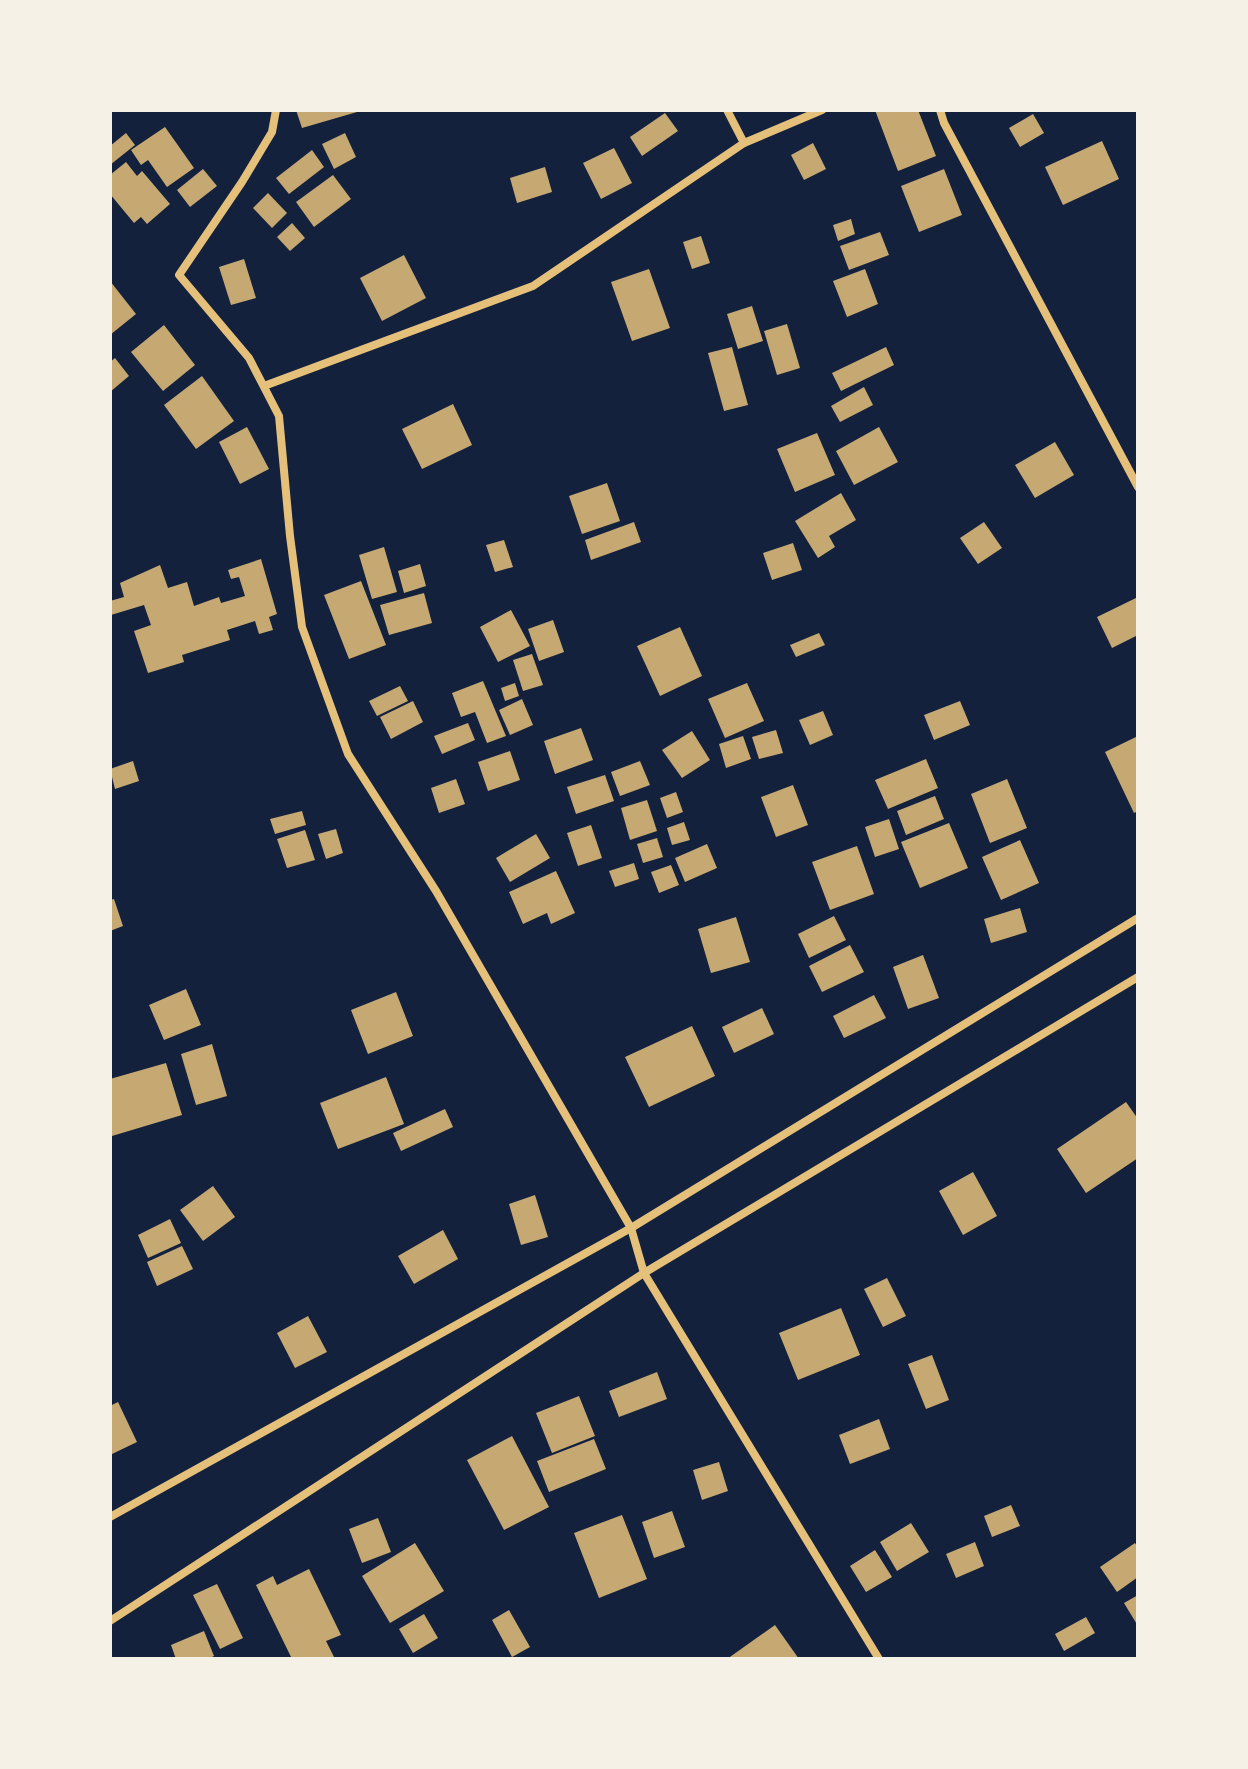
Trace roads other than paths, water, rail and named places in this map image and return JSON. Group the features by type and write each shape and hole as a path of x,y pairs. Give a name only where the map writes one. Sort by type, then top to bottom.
{"street":[{"path":"276,110 272,132 179,275 249,358 279,416 302,627 348,754 436,891 631,1228 644,1273 879,1659"},
{"path":"727,110 744,143"},
{"path":"264,386 533,286 744,143 822,110"},
{"path":"940,110 944,123 1138,487"},
{"path":"110,1517 631,1228 1138,918"},
{"path":"110,1621 644,1273 1138,977"}]}
